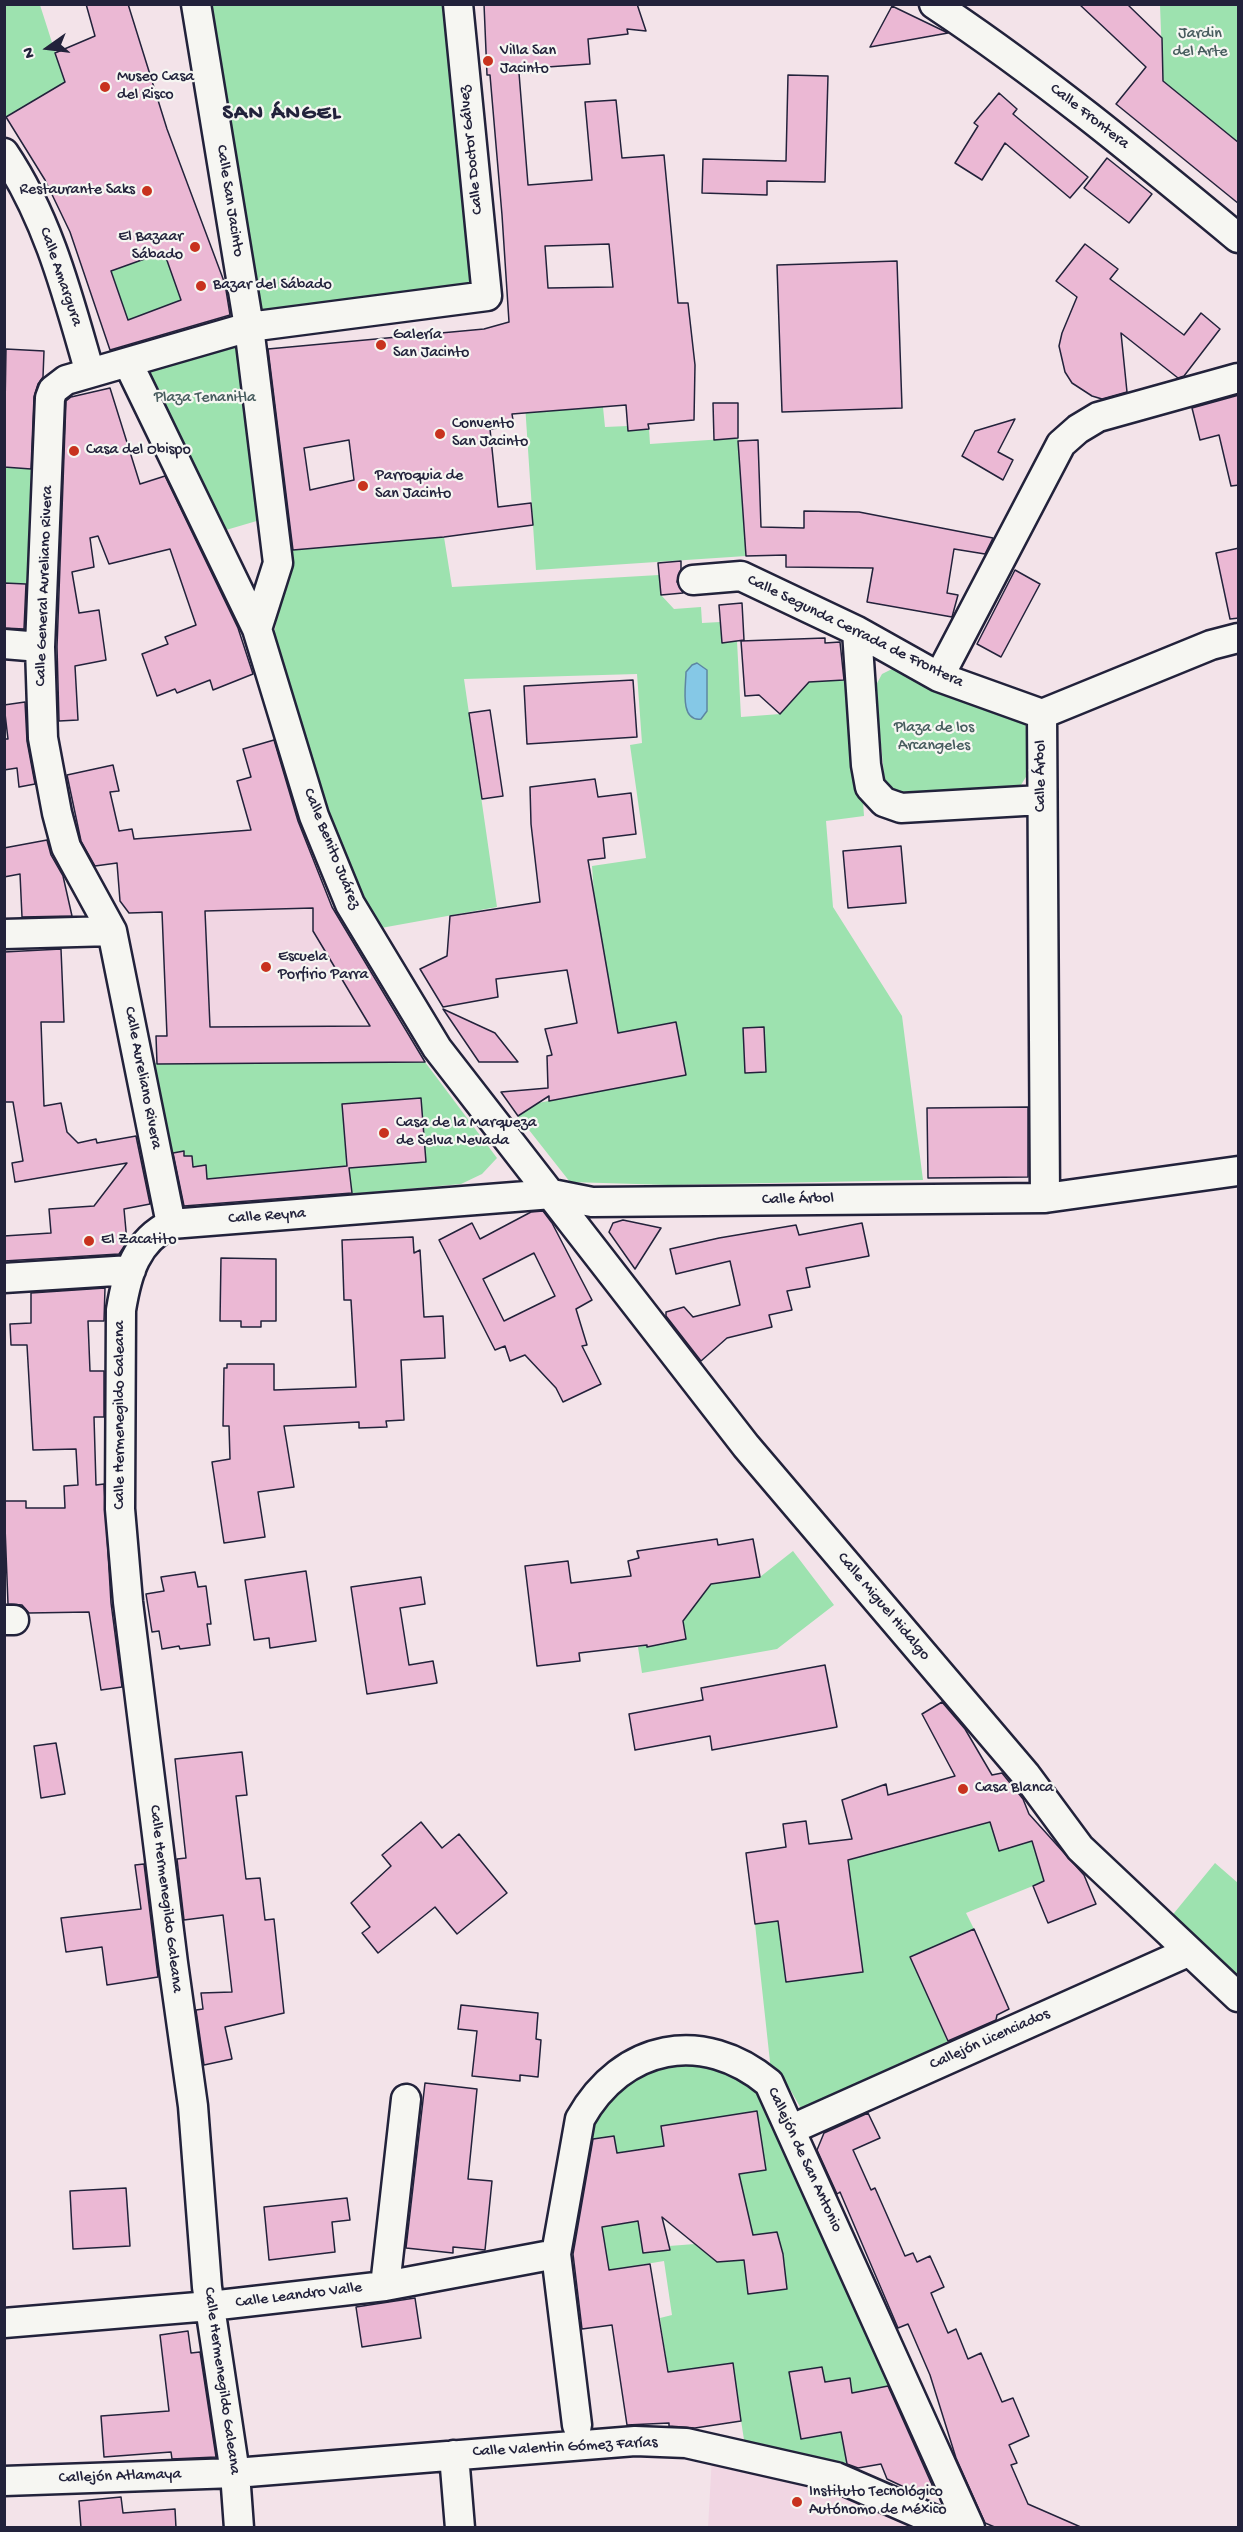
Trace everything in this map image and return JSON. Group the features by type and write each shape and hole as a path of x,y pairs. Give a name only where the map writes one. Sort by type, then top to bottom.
{"street":[{"name":"Calle San Jacinto","path":"196,4 249,327"},
{"name":"Calle Doctor Gálvez","path":"249,327 487,296 458,4"},
{"name":"Calle Frontera","path":"934,4 988,40 1122,142 1239,238"},
{"name":"Calle Amargura","path":"4,153 38,213 61,270 90,373"},
{"path":"90,373 249,327 278,563 257,629"},
{"name":"Calle Benito Juárez","path":"128,363 257,629 314,816 350,904 437,1048 552,1194"},
{"name":"Calle General Aureliano Rivera","path":"90,373 59,384 53,390 50,406 40,646 43,738 61,831 74,862 112,931"},
{"path":"939,677 1061,444 1078,429 1098,417 1239,378"},
{"name":"Calle Segunda Cerrada de Frontera","path":"693,580 741,576 857,631 939,677 1042,714"},
{"path":"857,631 866,765 870,787 876,796 884,802 901,808 1041,800"},
{"path":"1042,714 1210,645 1239,638"},
{"path":"4,644 40,646"},
{"name":"Calle Árbol","path":"1042,714 1045,1198"},
{"path":"4,934 112,931"},
{"name":"Calle Aureliano Rivera","path":"112,931 171,1224"},
{"name":"Calle Árbol","path":"552,1194 592,1202 1045,1198 1239,1171"},
{"name":"Calle Reyna","path":"131,1270 141,1247 148,1238 171,1224 552,1194"},
{"name":"Calle Miguel Hidalgo","path":"552,1194 746,1446 1026,1775 1080,1848 1188,1952 1239,1997"},
{"path":"4,1278 131,1270"},
{"name":"Calle Hermenegildo Galeana","path":"131,1270 121,1317 120,1509 128,1602 172,1963 192,2106 210,2306 235,2473 239,2528"},
{"name":"Callejón Licenciados","path":"792,2129 1188,1952"},
{"name":"Callejón de San Antonio","path":"577,2425 556,2254 580,2119 602,2086 634,2062 662,2053 688,2050 724,2056 740,2062 769,2084 792,2129 970,2528"},
{"path":"385,2286 405,2099"},
{"name":"Calle Leandro Valle","path":"4,2324 210,2306 385,2286 556,2254"},
{"name":"Calle Valentin Gómez Farías","path":"235,2473 635,2441 686,2443 836,2477 953,2528"},
{"path":"454,2455 460,2528"},
{"name":"Callejón Atlamaya","path":"4,2481 235,2473"}],"shaded area":[{"name":"Escuela Porfirio Parra","path":"332,907 425,1062 157,1064 156,1036 167,1035 162,912"},
{"name":"Instituto Tecnológico Autónomo de México","path":"712,2456 824,2477 944,2528 708,2528"}],"green space":[{"path":"5,5 40,5 65,83 6,117"},
{"path":"205,5 445,5 476,289 258,319"},
{"name":"Jardin del Arte","path":"1160,5 1238,5 1238,143 1163,81"},
{"path":"164,252 181,300 128,320 111,271"},
{"name":"Plaza Tenanitla","path":"243,345 260,520 226,530 143,371"},
{"path":"523,374 544,411 603,407 605,427 628,426 629,431 649,429 650,444 738,438 746,556 536,570"},
{"path":"4,467 40,470 35,584 5,583"},
{"path":"444,537 452,587 659,575 661,595 674,609 701,607 702,623 720,622 722,642 737,641 741,717 780,714 795,697 799,682 855,680 864,816 826,821 833,907 902,1016 923,1180 669,1185 570,1182 518,1116 538,1103 686,1074 676,1022 618,1033 594,894 592,866 646,858 630,745 642,743 637,674 464,679 497,907 381,928 362,898 327,819 274,634 290,550"},
{"name":"Plaza de los Arcangeles","path":"894,668 1025,717 1029,772 1021,785 1007,790 886,793 875,687 882,674"},
{"path":"425,1062 497,1158 482,1174 461,1184 352,1194 350,1182 333,1167 207,1179 206,1166 193,1167 192,1156 184,1156 183,1151 169,1154 151,1063"},
{"path":"793,1551 834,1605 777,1649 642,1673 638,1647 686,1639 683,1621 711,1584 760,1577"},
{"path":"990,1822 999,1851 1032,1841 1038,1862 1055,1877 966,1913 974,1929 910,1957 950,2047 803,2112 791,2091 771,2071 755,1924 778,1921 787,1982 863,1972 848,1860"},
{"path":"1215,1863 1238,1883 1238,1975 1170,1918"},
{"path":"688,2064 725,2074 759,2093 893,2385 852,2393 850,2378 825,2382 822,2367 789,2373 841,2431 848,2470 745,2446 732,2363 668,2372 660,2318 672,2315 664,2261 609,2270 602,2227 638,2221 640,2234 651,2232 663,2251 670,2250 669,2246 695,2244 717,2262 744,2260 749,2293 787,2289 783,2255 753,2235 743,2193 703,2198 701,2180 766,2170 757,2112 661,2126 670,2183 643,2149 617,2153 614,2136 589,2140 603,2109 613,2096 626,2086 655,2071"}],"water":[{"path":"697,663 707,670 707,711 701,719 689,715 685,702 686,672"}],"building":[{"path":"86,4 128,4 167,129 225,284 230,315 110,350 70,232 45,180 6,117 65,82 55,53 95,36","holes":["164,252 181,300 128,320 111,271"]},
{"path":"484,4 637,4 646,31 627,29 628,34 588,39 590,64 533,68 533,73 519,73 528,185 592,180 585,102 616,100 622,158 664,155 678,303 688,303 695,365 694,420 648,424 649,429 628,431 626,405 512,414 514,426 490,429 498,507 531,503 533,525 444,537 293,550 268,349 484,329 509,322 490,75 487,75","holes":["609,244 613,287 548,288 545,246","349,440 354,480 310,490 304,448"]},
{"path":"1079,4 1127,4 1162,38 1163,81 1239,143 1239,204 1116,104 1146,67"},
{"path":"892,6 948,33 870,47"},
{"path":"788,75 828,76 825,182 767,181 767,195 702,193 703,159 786,161"},
{"path":"999,93 1017,109 1013,114 1088,177 1070,198 1005,143 982,180 955,163 978,126 974,123"},
{"path":"1107,158 1152,194 1129,223 1084,188"},
{"path":"1085,244 1118,269 1110,279 1184,335 1201,313 1220,329 1184,376 1178,378 1121,333 1127,392 1102,399 1092,396 1072,383 1065,372 1059,346 1077,297 1056,281"},
{"path":"897,261 902,408 782,412 777,265"},
{"path":"6,349 44,351 43,377 34,397 31,469 4,467"},
{"path":"110,388 140,484 165,476 238,628 253,674 213,690 210,680 177,693 175,689 157,696 142,654 168,644 165,637 196,625 170,549 109,564 98,536 90,538 94,567 72,572 79,613 99,610 106,660 75,666 78,720 59,721 57,647 66,401 71,397"},
{"path":"1239,395 1239,485 1231,486 1219,435 1200,440 1192,408"},
{"path":"713,403 738,403 738,438 714,440"},
{"path":"1015,419 998,452 1013,460 1003,480 962,456 975,431"},
{"path":"758,440 761,527 804,528 804,511 859,512 993,538 985,554 954,549 947,593 958,595 952,617 867,602 873,568 786,567 786,555 746,556 738,441"},
{"path":"1239,548 1239,618 1230,619 1216,553"},
{"path":"681,561 677,582 683,593 661,595 658,563"},
{"path":"1015,570 1040,584 1001,657 977,644"},
{"path":"4,583 26,584 24,629 4,628"},
{"path":"742,603 744,640 722,643 719,605"},
{"path":"825,638 825,643 840,642 844,680 809,682 780,714 759,695 745,696 741,641"},
{"path":"633,680 637,737 527,744 524,686"},
{"path":"25,702 27,741 35,784 19,787 17,768 4,770 4,739 8,739 4,705"},
{"path":"490,710 503,796 482,799 469,713"},
{"path":"274,740 298,821 332,907 425,1062 157,1064 156,1036 167,1036 162,912 129,913 120,901 117,863 95,866 81,841 67,775 113,765 119,791 110,792 119,831 132,829 134,839 251,830 237,781 251,777 243,749","holes":["313,908 313,931 370,1026 210,1027 205,911"]},
{"path":"595,779 598,797 631,793 636,834 603,838 605,858 588,860 618,1033 676,1022 686,1075 549,1101 549,1096 518,1116 501,1092 548,1088 547,1056 552,1055 545,1029 577,1023 567,970 496,979 498,997 443,1007 420,969 447,956 450,916 540,902 531,824 530,787"},
{"path":"47,840 51,855 63,876 72,916 22,917 20,874 4,877 4,848"},
{"path":"901,846 906,903 848,908 843,851"},
{"path":"61,949 64,1022 41,1022 44,1106 61,1103 67,1132 78,1143 96,1139 97,1143 136,1136 150,1204 124,1209 127,1242 119,1254 4,1261 4,1236 51,1233 49,1209 94,1206 127,1163 15,1182 12,1163 23,1161 13,1102 4,1102 4,952"},
{"path":"443,1009 495,1033 518,1062 479,1062"},
{"path":"764,1027 766,1072 745,1073 743,1028"},
{"path":"421,1098 426,1162 349,1168 352,1193 184,1206 173,1153 184,1151 184,1156 192,1156 193,1167 206,1165 207,1179 347,1166 342,1104"},
{"path":"1028,1107 1028,1177 928,1178 927,1108"},
{"path":"543,1211 552,1223 592,1300 576,1309 587,1345 582,1346 601,1384 563,1402 556,1388 525,1355 510,1361 505,1346 495,1350 439,1240 472,1223 480,1239 531,1212","holes":["534,1253 555,1296 504,1321 483,1279"]},
{"path":"623,1220 661,1228 635,1269 609,1232 613,1223"},
{"path":"862,1223 869,1256 806,1268 810,1287 787,1291 792,1310 769,1315 772,1327 727,1338 701,1361 666,1316 666,1312 684,1307 693,1317 740,1305 730,1261 676,1274 670,1249 796,1225 799,1235"},
{"path":"413,1237 414,1253 420,1250 424,1317 443,1316 445,1358 401,1360 404,1420 386,1421 387,1427 359,1428 359,1422 284,1426 294,1487 258,1492 265,1537 224,1543 212,1462 230,1459 229,1426 223,1426 224,1368 227,1368 227,1364 274,1364 274,1390 356,1387 351,1300 344,1300 342,1240"},
{"path":"221,1258 276,1259 276,1321 261,1321 261,1327 241,1327 241,1321 220,1321"},
{"path":"105,1288 104,1321 88,1321 90,1371 104,1371 104,1417 94,1417 96,1485 104,1484 111,1603 122,1687 101,1690 89,1612 29,1613 22,1605 8,1604 4,1501 26,1501 26,1508 65,1508 64,1486 78,1485 76,1449 33,1450 27,1345 11,1345 10,1324 31,1323 31,1293"},
{"path":"717,1539 718,1545 753,1539 760,1577 711,1584 683,1621 686,1639 647,1647 647,1645 579,1653 580,1661 537,1666 525,1566 568,1561 571,1583 631,1576 628,1561 639,1558 637,1551"},
{"path":"306,1571 316,1641 270,1648 269,1638 254,1640 245,1580"},
{"path":"195,1572 198,1587 206,1586 211,1624 207,1624 210,1645 162,1649 159,1631 152,1632 146,1594 164,1591 161,1577"},
{"path":"421,1577 425,1604 400,1608 409,1665 433,1661 437,1683 367,1694 351,1587"},
{"path":"825,1665 837,1727 712,1750 710,1736 635,1750 629,1714 703,1700 701,1688"},
{"path":"942,1702 965,1729 992,1775 1002,1773 1023,1799 1029,1814 1084,1875 1096,1904 1048,1923 1033,1886 1044,1881 1032,1841 999,1851 990,1822 848,1860 863,1972 786,1982 778,1921 755,1924 746,1853 786,1847 783,1824 806,1821 809,1844 852,1839 842,1800 886,1784 888,1795 955,1776 922,1714"},
{"path":"56,1743 65,1794 41,1798 34,1746"},
{"path":"242,1752 247,1795 236,1796 246,1879 260,1878 265,1920 274,1919 284,2013 225,2027 232,2059 204,2065 196,2010 203,2009 201,1993 232,1992 223,1915 184,1920 177,1859 186,1858 175,1759"},
{"path":"421,1822 442,1848 459,1834 507,1893 457,1934 435,1907 378,1953 362,1933 370,1927 351,1903 391,1866 382,1855"},
{"path":"144,1864 158,1977 107,1985 102,1947 66,1952 61,1918 141,1909 135,1865"},
{"path":"974,1929 1009,2009 997,2015 996,2020 948,2041 910,1957"},
{"path":"461,2005 538,2013 536,2039 541,2040 538,2077 520,2075 520,2081 472,2076 477,2031 458,2029"},
{"path":"425,2083 477,2089 468,2179 492,2181 485,2250 453,2247 453,2253 406,2248"},
{"path":"757,2111 766,2170 739,2174 753,2235 777,2232 783,2254 787,2289 748,2294 744,2260 717,2262 662,2217 670,2250 643,2253 638,2221 602,2227 609,2270 650,2264 668,2372 733,2363 741,2421 695,2428 669,2426 669,2423 627,2425 612,2325 582,2329 573,2254 593,2139 614,2136 617,2153 664,2146 661,2126"},
{"path":"868,2113 880,2138 853,2150 871,2190 875,2188 905,2256 913,2253 917,2262 930,2256 944,2287 931,2293 948,2333 956,2329 968,2359 981,2353 1002,2402 1013,2398 1029,2436 1009,2445 1017,2463 1011,2465 1028,2504 1083,2528 997,2528 985,2523 956,2458 930,2375 908,2324 898,2328 840,2192 837,2194 817,2150 824,2133"},
{"path":"126,2188 130,2246 73,2249 70,2191"},
{"path":"347,2198 350,2220 332,2222 335,2252 269,2260 264,2207"},
{"path":"415,2298 421,2338 362,2347 356,2307"},
{"path":"188,2331 191,2353 200,2352 216,2457 172,2459 171,2452 104,2457 101,2416 169,2411 160,2335"},
{"path":"822,2367 825,2382 850,2378 852,2393 888,2386 933,2487 919,2494 887,2479 881,2464 858,2468 847,2464 841,2432 801,2439 789,2372"},
{"path":"121,2497 123,2513 175,2509 176,2528 81,2528 79,2501"}],"place":[{"name":"Villa San Jacinto","path":"488,61"},
{"name":"Museo Casa del Risco","path":"105,87"},
{"name":"Restaurante Saks","path":"147,191"},
{"name":"El Bazaar Sábado","path":"195,247"},
{"name":"Bazar del Sábado","path":"201,286"},
{"name":"Galería San Jacinto","path":"381,345"},
{"name":"Convento San Jacinto","path":"440,434"},
{"name":"Casa del Obispo","path":"74,451"},
{"name":"Parroquia de San Jacinto","path":"363,486"},
{"name":"Escuela Porfirio Parra","path":"266,967"},
{"name":"Casa de la Marqueza de Selva Nevada","path":"384,1133"},
{"name":"El Zacatito","path":"89,1241"},
{"name":"Casa Blanca","path":"963,1789"},
{"name":"Instituto Tecnológico Autónomo de México","path":"797,2502"}],"district":[{"name":"SAN ÁNGEL","path":"282,115"}]}
